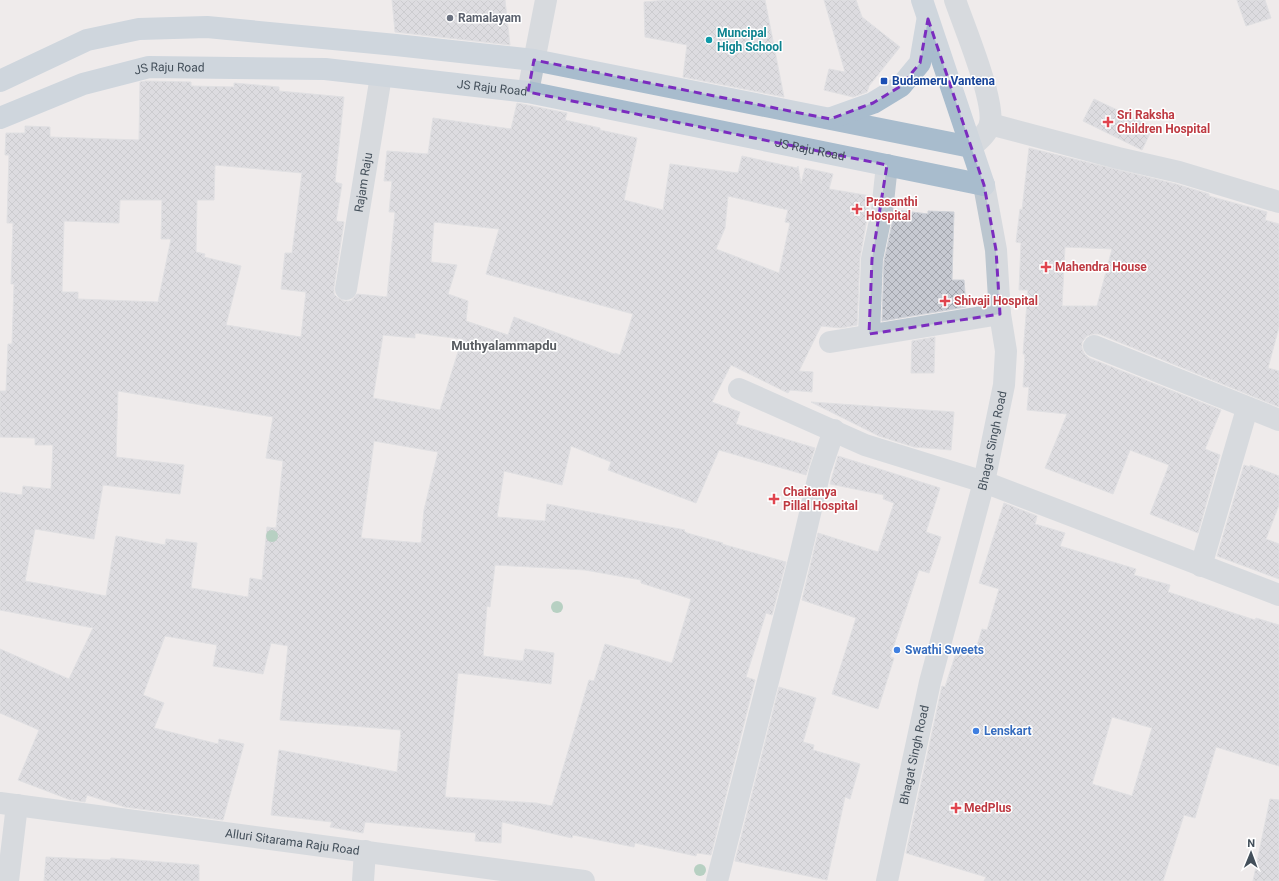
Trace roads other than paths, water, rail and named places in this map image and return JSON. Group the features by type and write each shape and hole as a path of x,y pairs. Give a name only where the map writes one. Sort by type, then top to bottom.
{"main road":[{"path":"830,119 873,104 901,86 920,62 925,9"},
{"name":"Bhagat Singh Road","path":"925,9 984,185"},
{"path":"0,81 87,40 138,29 207,27 396,44 534,60 971,147"},
{"name":"JS Raju Road","path":"0,118 83,84 149,67 324,69 528,92 984,185"}],"street":[{"path":"528,92 546,0"},
{"path":"954,0 989,99 990,124 982,138 971,147"},
{"name":"Rajam Raju","path":"346,289 381,76"},
{"path":"990,124 1179,172 1279,202"},
{"path":"869,334 872,260 882,211 887,165"},
{"name":"Bhagat Singh Road","path":"887,881 930,682 984,482 1004,385 1006,351 1000,314 996,250 984,185"},
{"path":"830,342 869,334 1000,314"},
{"path":"1094,346 1247,409 1279,420"},
{"path":"739,389 865,445 984,482 1279,595"},
{"path":"1201,566 1247,409"},
{"path":"717,881 798,564 820,471 834,430"},
{"path":"8,804 8,881"},
{"name":"Alluri Sitarama Raju Road","path":"8,804 584,881"},
{"path":"363,881 365,851"}],"place":[{"name":"Ramalayam","path":"450,18"},
{"name":"Muncipal High School","path":"709,40"},
{"name":"Budameru Vantena","path":"884,81"},
{"name":"Sri Raksha Children Hospital","path":"1108,122"},
{"name":"Prasanthi Hospital","path":"857,209"},
{"name":"Mahendra House","path":"1046,267"},
{"name":"Shivaji Hospital","path":"945,301"},
{"name":"Chaitanya Pillal Hospital","path":"774,499"},
{"name":"Swathi Sweets","path":"897,650"},
{"name":"Lenskart","path":"976,731"},
{"name":"MedPlus","path":"956,808"}],"district":[{"name":"Muthyalammapdu","path":"504,345"}]}
